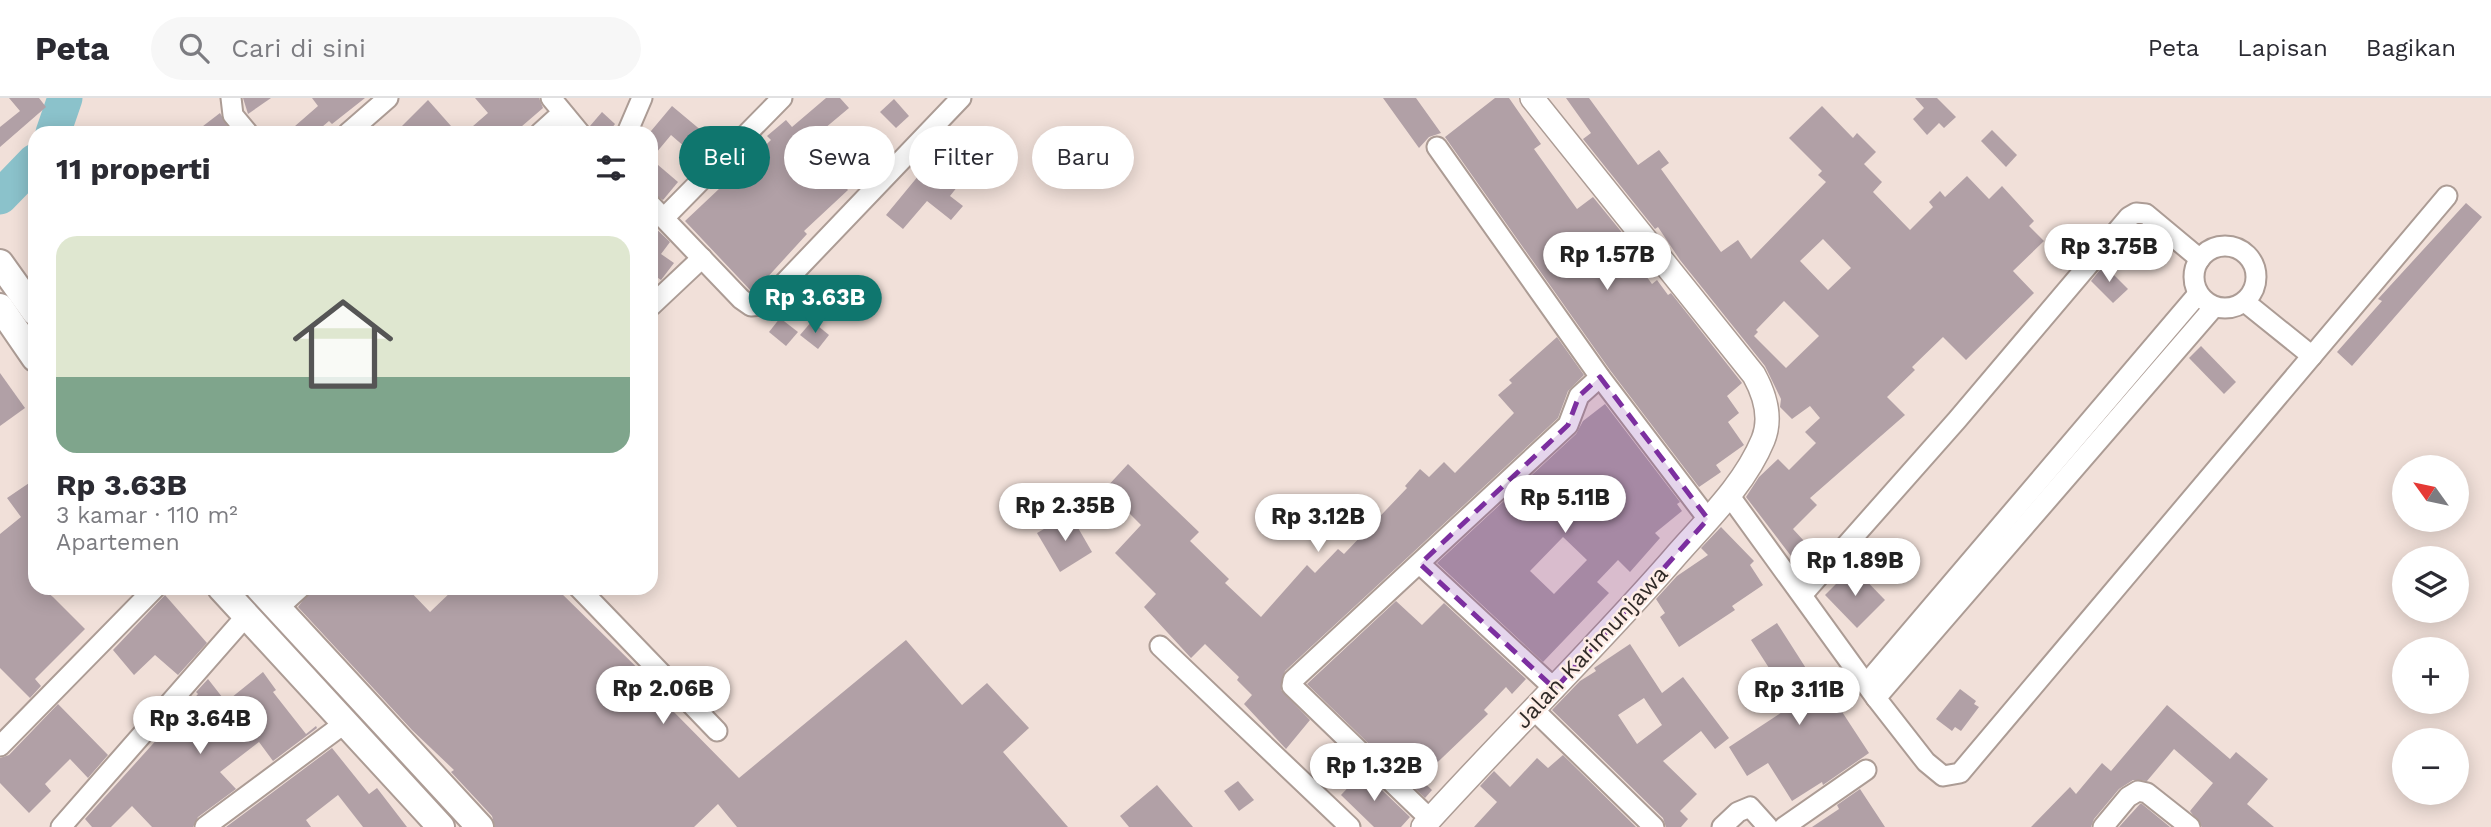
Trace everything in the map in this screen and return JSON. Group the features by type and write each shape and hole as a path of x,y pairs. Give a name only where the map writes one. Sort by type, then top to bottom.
{"main road":[{"path":"0,263 28,302"},
{"path":"0,307 28,348"},
{"path":"228,595 441,827"},
{"path":"265,595 480,827"}],"street":[{"path":"232,98 233,116 242,126"},
{"path":"356,126 388,98"},
{"path":"630,126 642,98"},
{"path":"782,98 658,211 741,299 751,306 763,305 961,98"},
{"name":"Jalan Karimunjawa","path":"1427,823 1616,624 1729,495 1764,438 1768,418 1764,396 1754,375 1532,98"},
{"path":"544,126 557,106 574,126"},
{"path":"1437,147 1600,377 1708,519"},
{"path":"1729,495 1871,691 1934,770 1951,777 1960,772 2447,196"},
{"path":"1802,594 1957,420 2132,214 2146,214 2200,258"},
{"path":"2228,246 2246,254 2256,273 2256,284 2245,302 2230,308 2214,307 2198,294 2194,276 2200,258 2207,251 2228,246"},
{"path":"658,299 702,258"},
{"path":"1871,691 2198,294"},
{"path":"2245,302 2312,356"},
{"path":"1871,691 2214,307"},
{"path":"1427,823 1292,685 1296,675 1420,564 1568,425 1579,396 1600,377"},
{"path":"1420,564 1555,689"},
{"path":"0,746 148,595"},
{"path":"277,609 292,595"},
{"path":"586,595 717,731"},
{"path":"61,827 247,615"},
{"path":"1160,646 1350,827"},
{"path":"1534,710 1654,827"},
{"path":"205,827 345,723"},
{"path":"1784,827 1866,770"},
{"path":"2103,827 2128,797 2138,791 2147,793 2190,827"},
{"path":"1722,827 1738,812 1750,807 1768,827"}],"highlighted area":[{"path":"1600,377 1708,519 1555,689 1420,564 1568,425 1579,396"}],"building":[{"path":"9,98 39,98 46,107 0,147 0,127 20,111"},
{"path":"243,98 271,98 248,114"},
{"path":"312,98 365,98 332,124 329,121 323,126 295,126 318,106"},
{"path":"475,98 539,98 543,108 522,126 473,126 488,113"},
{"path":"826,98 840,98 849,108 828,126 793,126"},
{"path":"1383,98 1416,98 1441,133 1429,137 1419,148"},
{"path":"1495,98 1509,98 1541,144 1534,149 1577,209 1593,197 1633,246 1627,250 1652,284 1657,280 1668,295 1671,293 1742,383 1727,396 1739,413 1728,422 1744,445 1716,465 1721,472 1699,487 1610,370 1445,137"},
{"path":"1566,98 1589,98 1638,165 1659,150 1669,163 1661,169 1721,252 1738,240 1751,259 1826,182 1818,175 1822,171 1789,138 1822,106 1853,138 1857,133 1876,152 1864,164 1882,182 1873,192 1910,230 1933,207 1929,202 1940,191 1945,197 1967,176 1989,199 2002,186 2034,221 2029,226 2044,241 2013,271 2034,293 1966,360 1943,337 1912,367 1915,370 1887,397 1905,415 1810,498 1817,505 1793,529 1816,554 1801,569 1746,497 1759,477 1778,459 1789,470 1816,443 1805,432 1820,418 1810,406 1792,419 1780,407 1781,399 1765,366 1680,260 1658,227 1655,229 1583,139 1591,133","holes":["1823,239 1851,268 1828,290 1800,261","1784,301 1819,336 1786,368 1754,336 1758,332 1756,330"]},
{"path":"1915,98 1937,98 1956,117 1944,128 1939,123 1927,135 1913,119 1924,108"},
{"path":"894,99 909,116 896,128 880,112"},
{"path":"428,100 451,126 402,126"},
{"path":"672,106 696,126 679,126 679,142 671,135 658,151 658,126 655,126"},
{"path":"602,112 615,124 613,126 590,126"},
{"path":"220,113 227,126 203,126"},
{"path":"786,120 791,126 784,126 784,189 848,190 804,231 807,234 753,293 685,221 719,189 770,189 770,133"},
{"path":"1992,130 2017,155 2006,167 1981,141"},
{"path":"658,165 678,182 663,200 658,197"},
{"path":"909,187 956,189 950,196 963,206 951,220 927,201 903,229 886,215"},
{"path":"2466,203 2482,217 2352,366 2337,352 2382,301 2378,299"},
{"path":"658,231 670,242 661,254 674,263 661,280 658,278"},
{"path":"2104,265 2128,289 2113,303 2091,281"},
{"path":"863,280 881,294 869,309 852,295"},
{"path":"780,318 798,332 786,346 769,332"},
{"path":"812,321 829,335 818,349 800,335"},
{"path":"1557,337 1584,375 1568,391 1558,418 1285,671 1281,690 1310,720 1286,749 1244,704 1252,695 1237,680 1239,677 1205,644 1191,658 1144,607 1156,594 1115,553 1141,525 1105,489 1128,464 1199,532 1190,541 1229,579 1225,583 1261,617 1307,565 1315,573 1338,549 1344,554 1407,488 1405,486 1420,469 1429,477 1444,462 1455,473 1514,413 1498,395 1512,383 1509,380"},
{"path":"2201,346 2236,382 2224,394 2189,358"},
{"path":"0,373 25,408 0,426"},
{"path":"1605,404 1680,502 1677,504 1682,511 1655,533 1660,538 1630,572 1618,560 1597,582 1609,593 1543,662 1437,563 1576,434 1583,421","holes":["1563,537 1587,560 1554,594 1530,571"]},
{"path":"28,484 28,595 51,595 85,629 35,679 41,686 30,698 0,668 0,534 21,517 7,498"},
{"path":"1070,514 1092,552 1060,572 1037,533"},
{"path":"1721,527 1754,561 1750,565 1763,585 1732,606 1735,610 1679,647 1660,617 1665,613 1656,599 1677,576 1708,555 1701,548"},
{"path":"1853,567 1885,600 1857,628 1825,595"},
{"path":"165,595 207,643 178,675 155,655 134,675 113,650"},
{"path":"307,595 414,595 430,612 448,595 563,595 674,704 670,708 739,778 906,640 962,705 987,683 1029,728 1003,752 1068,827 737,827 718,804 694,827 495,827 492,816 451,772 454,770 412,730 298,607"},
{"path":"1396,601 1422,625 1444,603 1526,679 1512,694 1506,687 1484,710 1488,714 1420,779 1432,790 1425,798 1307,684"},
{"path":"1777,623 1825,698 1831,695 1869,753 1823,785 1822,782 1792,801 1768,763 1747,776 1729,747 1793,705 1751,640"},
{"path":"1630,644 1662,693 1683,677 1729,738 1715,749 1701,731 1663,761 1697,794 1680,811 1688,819 1681,827 1666,827 1663,818 1552,710 1580,681 1596,671 1594,668","holes":["1644,698 1662,725 1637,744 1618,715"]},
{"path":"263,672 276,690 273,692 306,734 316,726 317,728 273,761 259,742 220,772 236,789 198,817 193,827 152,827 132,806 111,827 92,827 85,819 198,694 196,692 208,679 226,702"},
{"path":"1960,689 1976,701 1974,704 1979,707 1961,731 1955,727 1952,731 1936,719"},
{"path":"58,704 108,755 88,778 70,759 45,784 51,791 29,813 0,783 0,758 9,755"},
{"path":"2167,705 2230,759 2236,752 2268,779 2247,804 2274,827 2202,827 2190,811 2213,783 2174,749 2147,781 2133,780 2119,789 2094,819 2091,827 2031,827 2070,787 2076,794 2102,763 2111,771"},
{"path":"332,748 369,794 377,788 407,827 363,827 338,795 306,820 311,827 226,827"},
{"path":"1563,755 1636,827 1474,827 1497,802 1480,786 1494,771 1510,787 1537,758 1548,768"},
{"path":"1360,769 1410,817 1401,827 1374,827 1341,795 1357,778 1354,775"},
{"path":"1238,781 1254,800 1239,811 1224,791"},
{"path":"1157,785 1193,827 1129,827 1120,816"},
{"path":"1860,789 1885,827 1812,827 1839,809 1837,805"},
{"path":"2142,804 2170,827 2119,827"}],"waterway":[{"path":"55,126 65,98"},
{"path":"0,197 28,168"}]}
